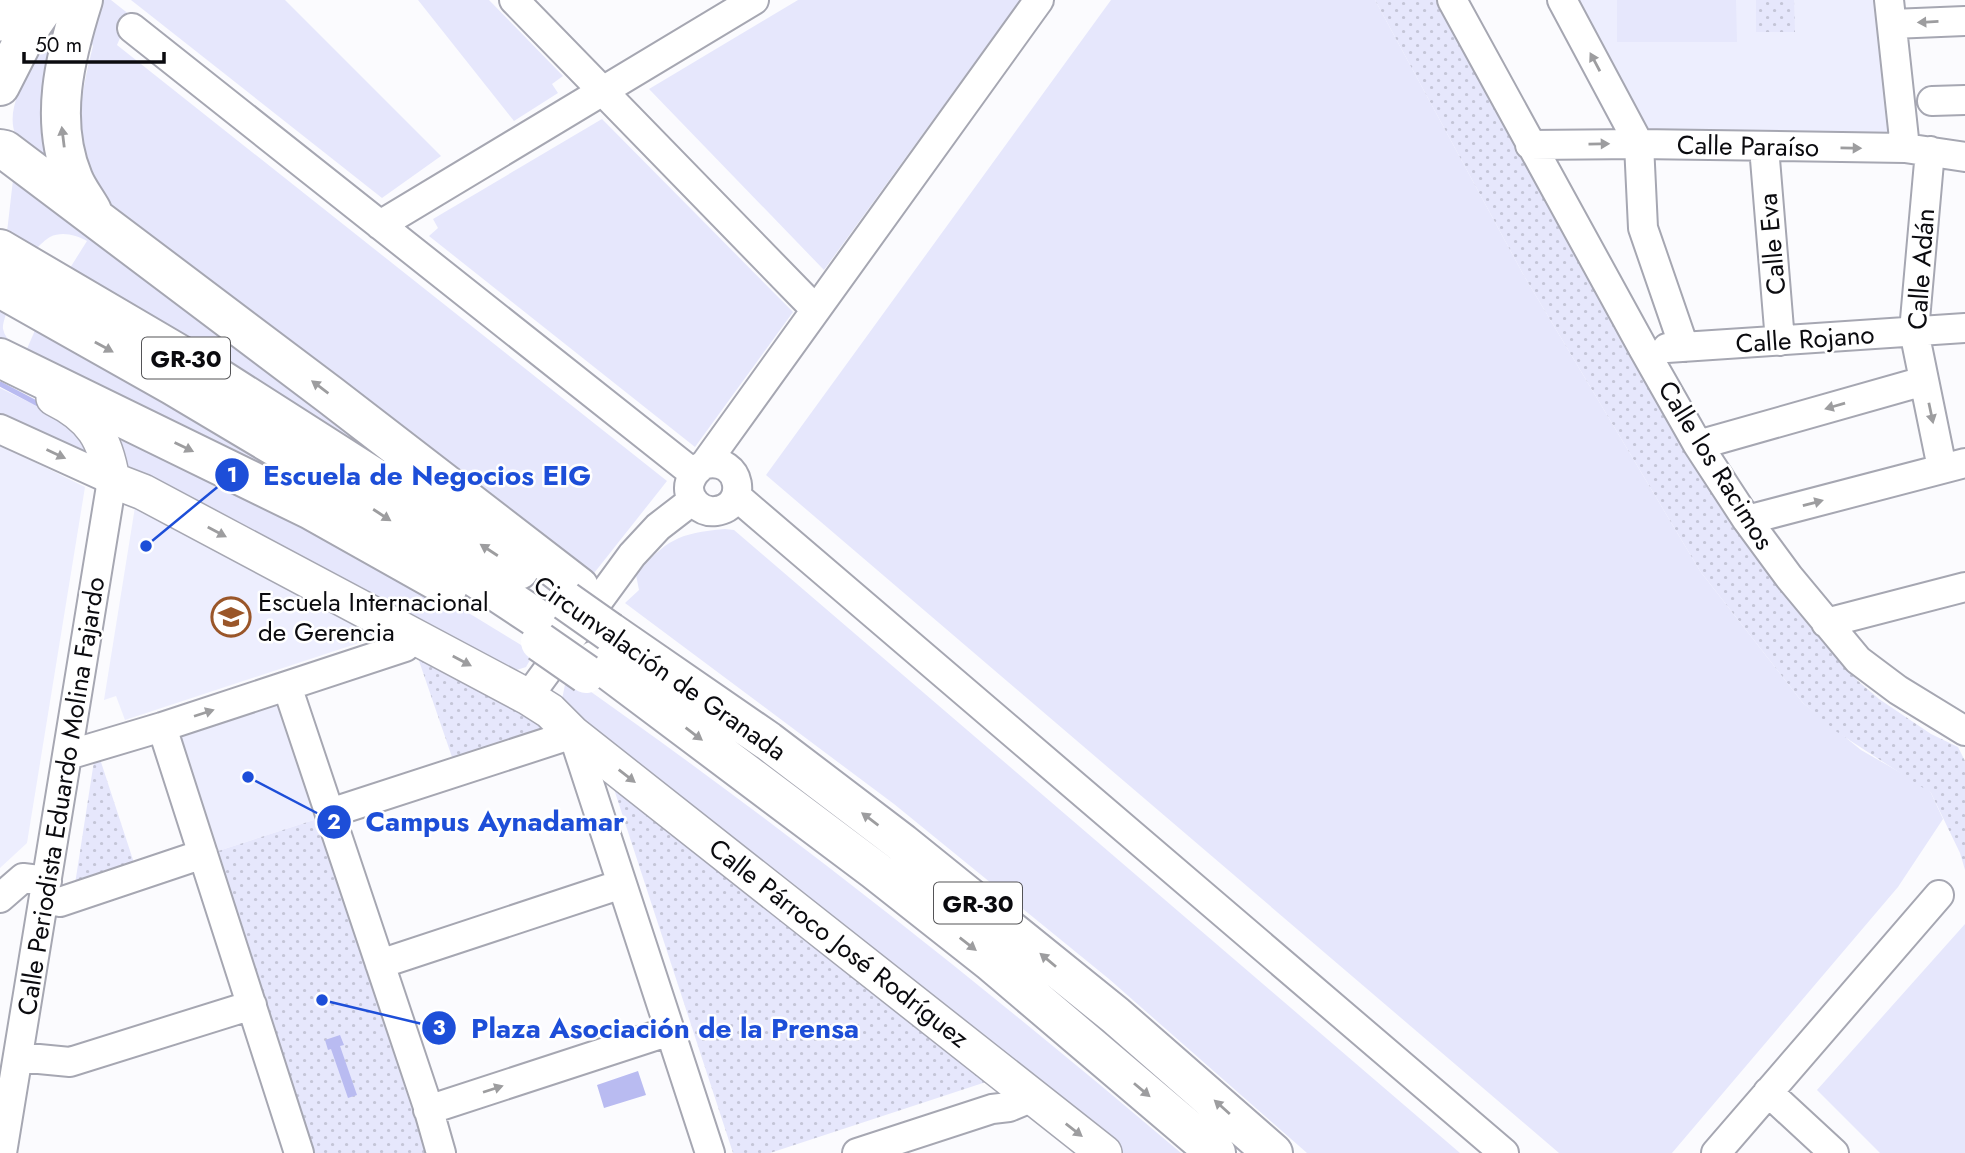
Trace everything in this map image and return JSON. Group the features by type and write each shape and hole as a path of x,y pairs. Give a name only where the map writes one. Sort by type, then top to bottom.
{"highway":[{"path":"83,0 65,71 60,108 63,143 73,179 99,222"},
{"path":"0,86 23,13"},
{"path":"0,149 5,150 352,412 559,614"},
{"name":"Circunvalación de Granada","path":"0,249 53,298 309,434 559,614 959,937 1216,1153"},
{"name":"Circunvalación de Granada","path":"0,288 53,298"},
{"path":"0,358 311,510 427,574 559,614"},
{"name":"Circunvalación de Granada","path":"606,652 669,673 768,741 1006,925 1115,1015 1273,1153"}],"main road":[{"path":"0,367 19,382 62,402 93,424 107,453 112,480"},
{"name":"Calle Párroco José Rodríguez","path":"112,480 143,492 550,711 573,734 1104,1153"}],"street":[{"path":"23,13 68,0"},
{"path":"514,0 609,87 820,303"},
{"path":"535,0 609,87"},
{"path":"380,225 754,0"},
{"path":"528,697 632,555 697,479 820,303 1039,0"},
{"name":"Calle los Racimos","path":"1452,0 1644,350 1698,445 1747,520 1858,660 1898,690 1965,730"},
{"path":"1562,0 1639,144 1643,228 1684,347"},
{"path":"1890,12 1965,21"},
{"name":"Calle Adán","path":"1890,12 1917,150 1914,331 1924,381 1954,466"},
{"path":"132,28 697,479 701,508 713,511 728,507 736,496 737,481 732,471 720,463 697,479"},
{"path":"1932,102 1965,100"},
{"name":"Calle Paraíso","path":"1531,145 1639,144 1917,150 1965,157"},
{"name":"Calle Eva","path":"1765,147 1780,341"},
{"name":"Calle Rojano","path":"1644,350 1965,328"},
{"path":"1698,445 1924,381"},
{"path":"0,429 112,480"},
{"path":"1747,520 1954,466"},
{"name":"Calle Periodista Eduardo Molina Fajardo","path":"2,1153 112,480"},
{"path":"736,496 1504,1153"},
{"path":"1826,623 1965,587"},
{"path":"68,755 405,647 412,635"},
{"path":"288,686 441,1153"},
{"path":"162,727 299,1153"},
{"path":"330,813 573,734 710,1153"},
{"path":"0,901 23,878 44,897 60,902 203,855"},
{"path":"380,964 622,884"},
{"path":"1716,1153 1938,895"},
{"path":"18,1057 71,1062 252,1005"},
{"path":"428,1110 670,1031"},
{"path":"857,1153 908,1145 992,1109 1005,1094 1022,1088"},
{"path":"1768,1093 1834,1153"}],"shaded area":[{"path":"102,0 111,0 130,15 117,45 667,481 587,582 112,209 86,162 80,130 84,86 93,46 87,35"},
{"path":"131,0 285,0 441,156 382,198"},
{"path":"418,0 489,0 563,76 552,84 558,93 514,121"},
{"path":"798,0 1020,0 824,270 649,89"},
{"path":"1111,0 1375,0 1523,274 1700,571 1803,703 1861,750 1922,785 1931,793 1943,819 1898,887 1672,1153 1559,1153 766,475"},
{"path":"1375,0 1442,0 1747,536 1800,615 1858,681 1879,699 1931,734 1958,747 1965,761 1965,870 1960,853 1931,793 1837,732 1803,703 1700,571 1523,274"},
{"path":"1573,0 1877,0 1892,133 1644,131"},
{"path":"1617,0 1736,0 1737,42 1617,42"},
{"path":"1756,0 1794,0 1795,32 1756,32"},
{"path":"64,20 60,177 19,141 13,122 14,107 27,75"},
{"path":"602,119 793,312 695,447 429,236 438,228 433,219"},
{"path":"14,171 454,503 264,384 70,268 87,241 78,237 69,234 55,235 37,248 6,313 3,329 9,340 26,351 36,328 260,459 369,529 0,343 0,253 7,232"},
{"path":"0,388 87,430 100,464 0,420"},
{"path":"122,440 132,440 449,601 534,653 526,667 507,673 119,473 118,449"},
{"path":"0,445 85,487 27,843 0,868"},
{"name":"Escuela Internacional de Gerencia","path":"135,507 380,636 125,720 116,696 104,700"},
{"path":"734,530 1460,1153 1307,1153 1109,979 894,804 625,603 639,590 636,575 665,546 684,536"},
{"path":"417,655 540,723 544,730 453,760"},
{"path":"567,675 803,847 956,967 1181,1153 1116,1153 561,704"},
{"path":"281,701 320,818 215,852 176,735"},
{"path":"100,759 135,866 75,884 94,761"},
{"path":"613,786 986,1082 770,1153 733,1153"},
{"path":"320,818 429,1153 313,1153 215,852"},
{"path":"1965,924 1965,1153 1880,1153 1817,1090"}],"water":[{"path":"340,1035 344,1045 340,1046 357,1095 348,1098 331,1049 328,1050 325,1040"},
{"path":"638,1071 646,1095 604,1108 597,1085"}],"waterway":[{"path":"0,384 42,406"}],"place":[{"name":"Escuela de Negocios EIG","path":"146,546"},
{"name":"Escuela Internacional de Gerencia","path":"231,617"},
{"name":"Campus Aynadamar","path":"248,777"},
{"name":"Plaza Asociación de la Prensa","path":"322,1000"}]}
